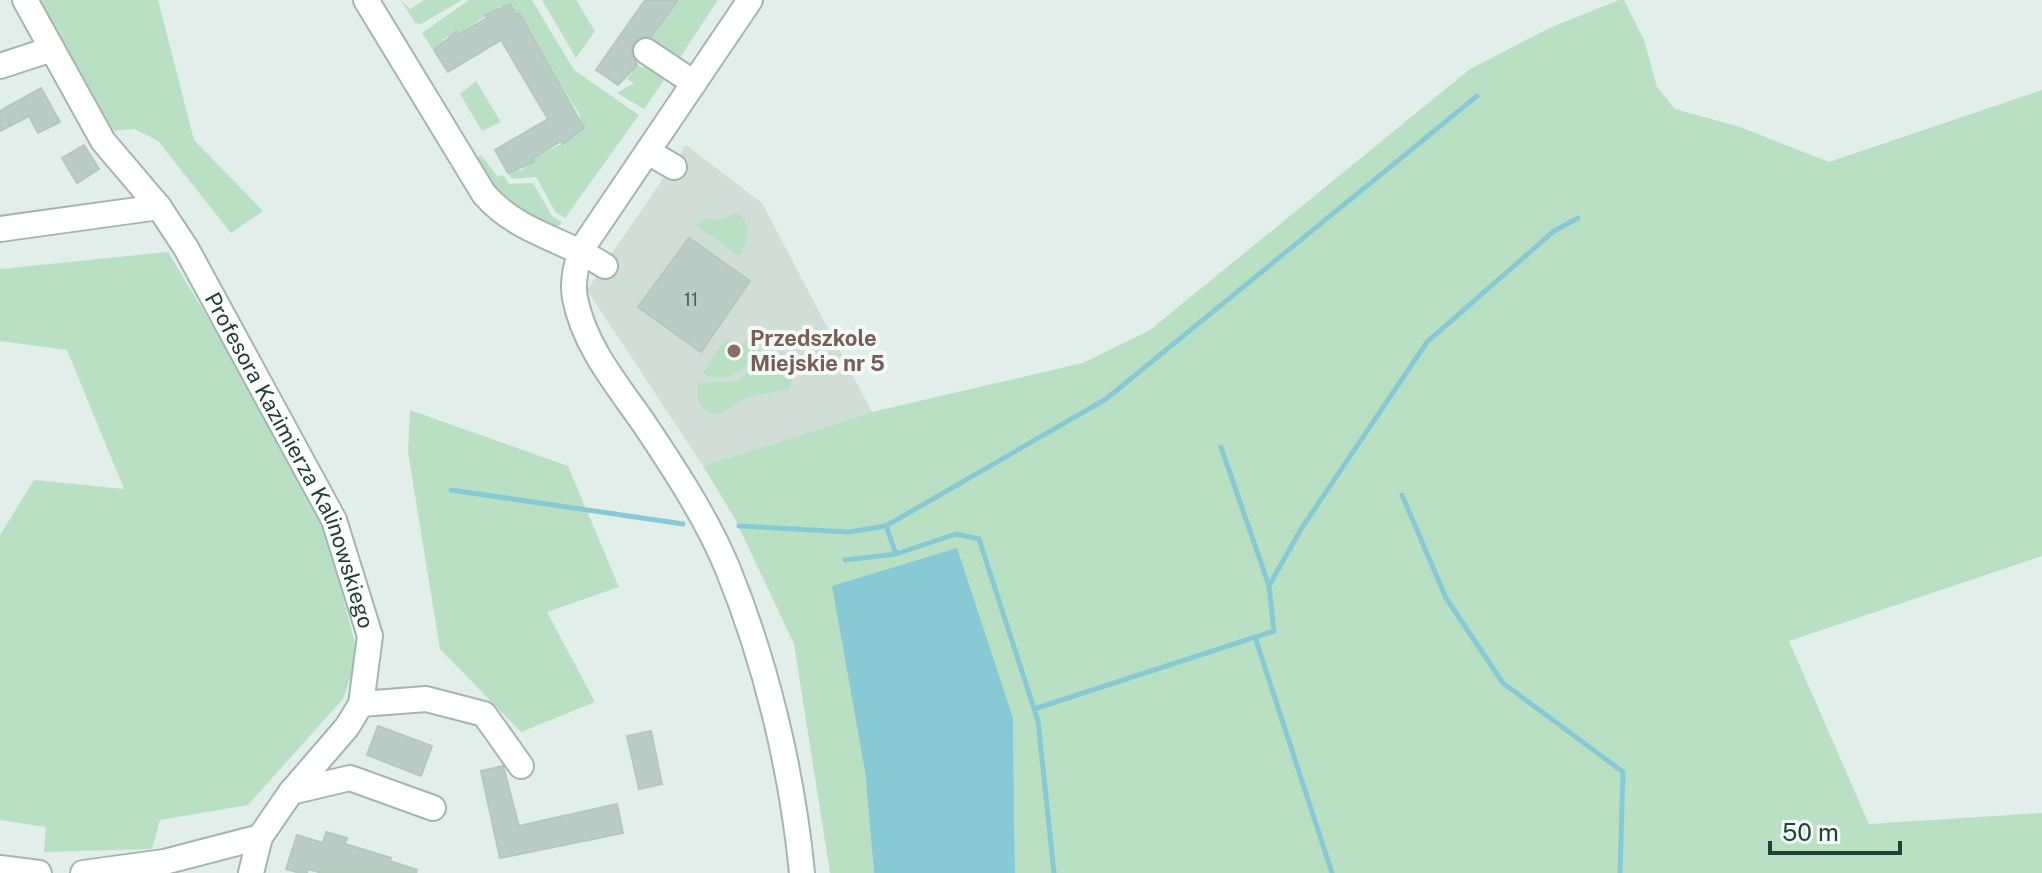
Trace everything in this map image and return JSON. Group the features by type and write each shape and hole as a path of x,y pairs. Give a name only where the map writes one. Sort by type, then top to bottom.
{"street":[{"name":"Profesora Kazimierza Kalinowskiego","path":"25,0 103,141 159,207 186,248 334,520 370,636 361,704 347,727 291,792 260,837 251,873"},
{"path":"366,0 404,41 484,194 503,216 581,250 605,266"},
{"path":"750,0 581,250 574,274 575,297 587,335 699,512 726,564 745,614 775,719 802,873"},
{"path":"0,66 52,49"},
{"path":"646,51 694,83"},
{"path":"648,152 674,167"},
{"path":"0,229 159,207"},
{"path":"361,704 426,699 484,714 521,766"},
{"path":"291,792 350,778 433,808"},
{"path":"83,873 164,862 260,837"},
{"path":"0,868 39,873"}],"shaded area":[{"name":"Przedszkole Miejskie nr 5","path":"686,145 762,203 872,412 703,466 587,290"}],"green space":[{"path":"39,0 158,0 194,140 263,211 231,233 158,141 135,129 110,131"},
{"path":"401,0 410,9 424,0 462,0 421,24 415,23"},
{"path":"469,0 532,0 574,70 639,115 565,218 556,213 536,177 512,179 508,173 517,168 520,171 533,163 532,159 576,136 580,115 526,31 528,29 519,14 516,15 510,5 499,7 457,35 455,32 442,40 443,44 433,50 422,33"},
{"path":"542,0 576,0 595,31 576,58"},
{"path":"718,0 677,62 649,40 676,2"},
{"path":"1624,0 1644,40 1657,87 1675,109 1740,127 1829,162 2042,90 2042,556 1789,641 1869,824 2042,813 2042,873 1015,873 1013,718 865,771 874,873 830,873 794,644 735,519 703,466 872,412 1083,363 1150,330 1470,69 1552,27"},
{"path":"647,64 667,76 644,109 617,93 634,83 627,79 637,65 643,68"},
{"path":"476,81 501,122 482,131 460,94"},
{"path":"481,155 498,177 503,175 509,184 533,183 552,216 562,222 556,229 506,206 474,160"},
{"path":"735,213 747,226 745,245 739,256 695,225 707,218 718,221"},
{"path":"168,252 271,423 325,528 358,655 343,699 248,805 160,820 152,849 44,852 46,827 0,820 0,535 34,480 124,489 67,350 0,341 0,269"},
{"path":"760,339 752,358 740,371 722,377 702,374 725,340 741,343"},
{"path":"770,354 791,359 795,371 789,389 747,397 718,415 703,408 698,395 699,383 737,381"},
{"path":"410,410 568,466 619,587 547,612 595,702 521,732 440,649 408,452"}],"water":[{"path":"957,548 1013,718 1015,873 874,873 865,771 832,586"}],"building":[{"path":"645,0 678,0 651,37 640,37 634,42 631,51 637,65 618,85 596,70"},
{"path":"510,4 516,15 519,13 584,128 563,144 561,141 532,159 534,162 508,173 495,150 548,119 501,40 448,72 434,50 456,32 457,35 487,18 485,15"},
{"path":"41,88 60,122 38,133 29,116 0,131 0,111"},
{"path":"84,145 99,169 77,183 62,158"},
{"name":"Przedszkole Miejskie nr 5","path":"689,238 750,281 701,352 638,307"},
{"path":"378,726 432,746 421,776 367,755"},
{"path":"651,731 662,784 639,789 627,736"},
{"path":"503,766 519,826 617,804 623,833 500,858 481,771"},
{"path":"326,832 347,838 345,844 391,858 390,861 417,870 416,873 322,873 308,869 307,873 300,873 286,869 297,835 323,843"}],"waterway":[{"path":"739,526 849,532 886,526 1106,399 1477,96"},
{"path":"1269,586 1301,529 1427,342 1554,231 1578,218"},
{"path":"1034,709 1274,631 1269,586 1221,447"},
{"path":"451,490 683,524"},
{"path":"1402,495 1446,598 1503,683 1623,772 1620,873"},
{"path":"886,526 896,554"},
{"path":"845,560 896,554 956,534 979,539 1038,721 1054,873"},
{"path":"1255,637 1332,873"}],"place":[{"name":"Przedszkole Miejskie nr 5","path":"734,351"}]}
